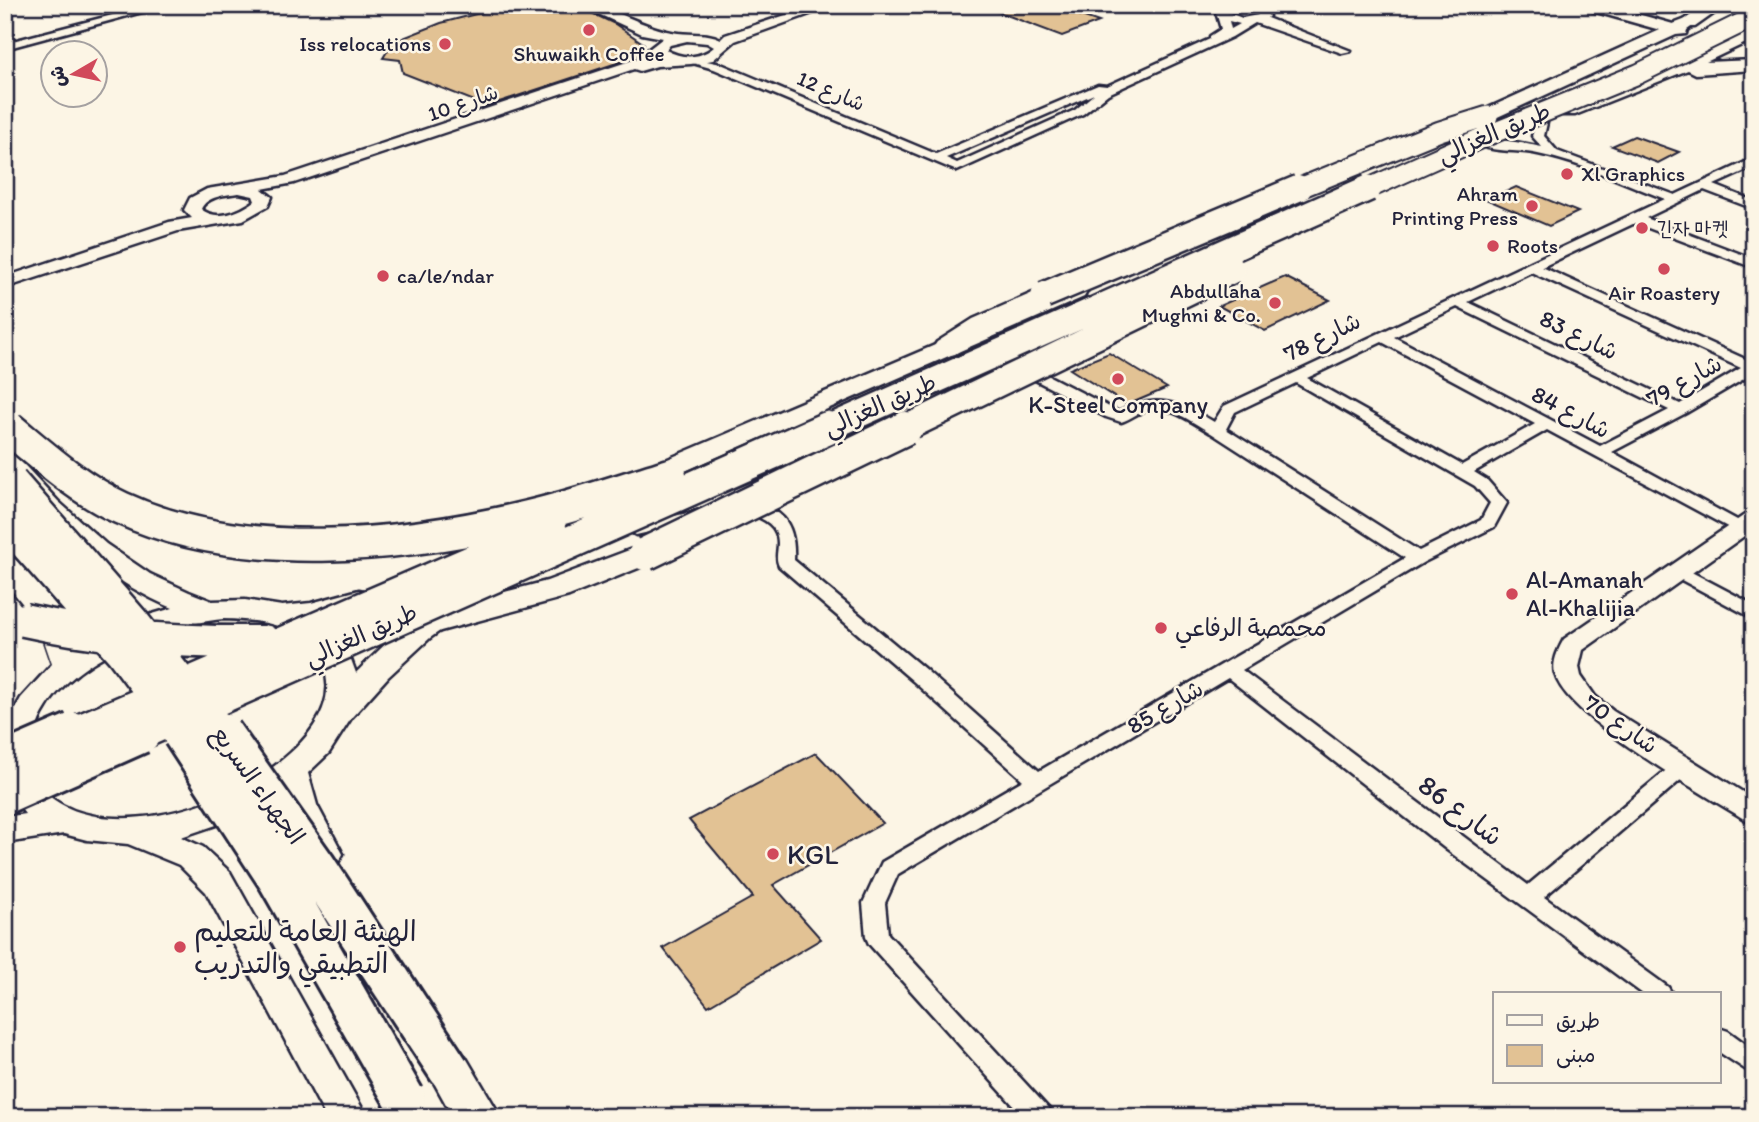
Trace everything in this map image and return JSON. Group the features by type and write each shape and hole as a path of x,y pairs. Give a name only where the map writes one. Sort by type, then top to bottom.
{"highway":[{"path":"1682,26 1717,5"},
{"name":"طريق الغزالي","path":"5,763 1519,107 1734,5"},
{"name":"طريق الغزالي","path":"5,793 1638,74 1748,38"},
{"path":"946,348 982,324 1044,295 1427,136 1519,107"},
{"path":"5,612 60,629 126,639 210,643 280,642 365,634 433,622 558,589 617,567 674,541 1460,161 1486,141"},
{"path":"5,425 79,483 121,507 155,521 192,531 245,540 332,543 381,541 455,532 527,517 670,475"},
{"name":"الجهراء السريع","path":"5,476 169,665 216,727 344,908 478,1117"},
{"name":"الجهراء السريع","path":"5,520 136,669 210,774 306,924 415,1117"},
{"path":"11,734 196,667 269,648"}],"main road":[{"path":"1578,5 1607,17 1631,36 1628,46 1616,57"},
{"path":"1588,5 1748,38"},
{"path":"1622,5 1682,26"},
{"name":"طريق الغزالي","path":"283,617 324,609 383,592 1480,119 1682,26"},
{"name":"طريق الغزالي","path":"338,713 379,667 421,629 450,609 636,530 1001,366 1486,141 1663,76 1748,38"},
{"path":"1663,76 1713,66 1754,65"},
{"path":"5,459 51,510 105,558 155,589 209,611"},
{"path":"5,564 51,618 64,642 68,667"},
{"path":"248,610 283,617 314,631 335,653 343,681 338,713 320,743 291,772 251,798 204,818 154,829 130,831 88,828 64,821 40,808 23,790 15,770 11,734 33,704 68,667 120,636 179,616 209,611 248,610"},
{"name":"الجهراء السريع","path":"291,772 300,805 323,848 499,1117"},
{"path":"5,831 64,821"},
{"path":"130,831 191,856 218,882 347,1117"}],"street":[{"path":"5,46 163,5"},
{"path":"585,5 647,31 710,39 720,44 719,50"},
{"path":"687,37 718,34 805,5"},
{"path":"719,50 730,38 829,5"},
{"path":"1220,10 1237,5 1346,51"},
{"path":"1220,10 1238,20 1257,13"},
{"path":"941,156 1223,34 1226,25 1220,10"},
{"path":"1063,104 1079,112 1104,92 1228,36 1257,13"},
{"path":"647,31 660,47 662,54 685,60"},
{"name":"شارع 10","path":"218,219 247,214 278,191 299,182 641,62 660,47 687,37"},
{"name":"شارع 10","path":"194,204 213,192 288,180 649,64 706,58 719,50"},
{"name":"شارع 12","path":"719,50 723,61 962,165 1079,112"},
{"name":"شارع 12","path":"685,60 718,66 941,156"},
{"path":"1541,123 1538,136 1551,151"},
{"path":"1486,141 1551,151 1675,200"},
{"name":"شارع 78","path":"1217,430 1229,409 1754,162"},
{"path":"1704,186 1754,205"},
{"path":"239,188 260,192 264,197 262,203"},
{"path":"194,204 192,210 196,215 218,219"},
{"path":"5,273 164,219 194,204"},
{"path":"1635,218 1754,264"},
{"path":"5,283 176,226 218,219"},
{"path":"1531,267 1753,368"},
{"name":"شارع 83","path":"1458,302 1681,410"},
{"name":"شارع 84","path":"1381,336 1598,453 1748,523"},
{"path":"1001,366 1025,367 1121,417 1147,405 1166,405 1217,430 1418,558"},
{"name":"شارع 79","path":"1598,453 1681,410 1753,368"},
{"name":"شارع 85","path":"1040,1117 877,937 874,903 890,868 1418,558 1488,523 1499,503 1482,483 1297,378"},
{"path":"1462,472 1546,424"},
{"path":"636,530 732,508 747,507 765,514 782,526 786,536 785,562 920,676 1038,782"},
{"name":"شارع 70","path":"1748,523 1573,645 1566,656 1565,670 1571,686 1584,702 1754,812"},
{"path":"1680,572 1754,614"},
{"name":"شارع 86","path":"1230,670 1455,844 1657,992"},
{"path":"1529,897 1683,767"},
{"path":"1720,1039 1754,1064"}],"building":[{"path":"511,5 577,6 615,24 644,44 635,57 487,106 403,73 400,60 383,58 393,42 441,23"},
{"path":"980,5 1050,5 1099,22 1062,36"},
{"path":"1634,136 1679,152 1658,163 1612,146"},
{"name":"Ahram Printing Press","path":"1516,187 1578,212 1549,226 1488,200"},
{"name":"Abdullaha Mughni & Co.","path":"1285,277 1330,300 1265,331 1219,306"},
{"name":"K-Steel Company","path":"1109,353 1167,388 1127,405 1070,369"},
{"name":"KGL","path":"816,753 883,823 773,885 821,939 708,1006 663,948 753,897 689,820"}],"place":[{"name":"Shuwaikh Coffee","path":"589,30"},
{"name":"Iss relocations","path":"445,44"},
{"name":"Xl Graphics","path":"1567,174"},
{"name":"Ahram Printing Press","path":"1532,206"},
{"name":"긴자 마켓","path":"1642,228"},
{"name":"Roots","path":"1493,246"},
{"name":"Air Roastery","path":"1664,269"},
{"name":"ca/le/ndar","path":"383,276"},
{"name":"Abdullaha Mughni & Co.","path":"1275,303"},
{"name":"K-Steel Company","path":"1118,379"},
{"name":"Al-Amanah Al-Khalijia","path":"1512,594"},
{"name":"محمصة الرفاعي","path":"1161,628"},
{"name":"KGL","path":"773,854"},
{"name":"الهيئة العامة للتعليم التطبيقي والتدريب","path":"180,947"}]}
